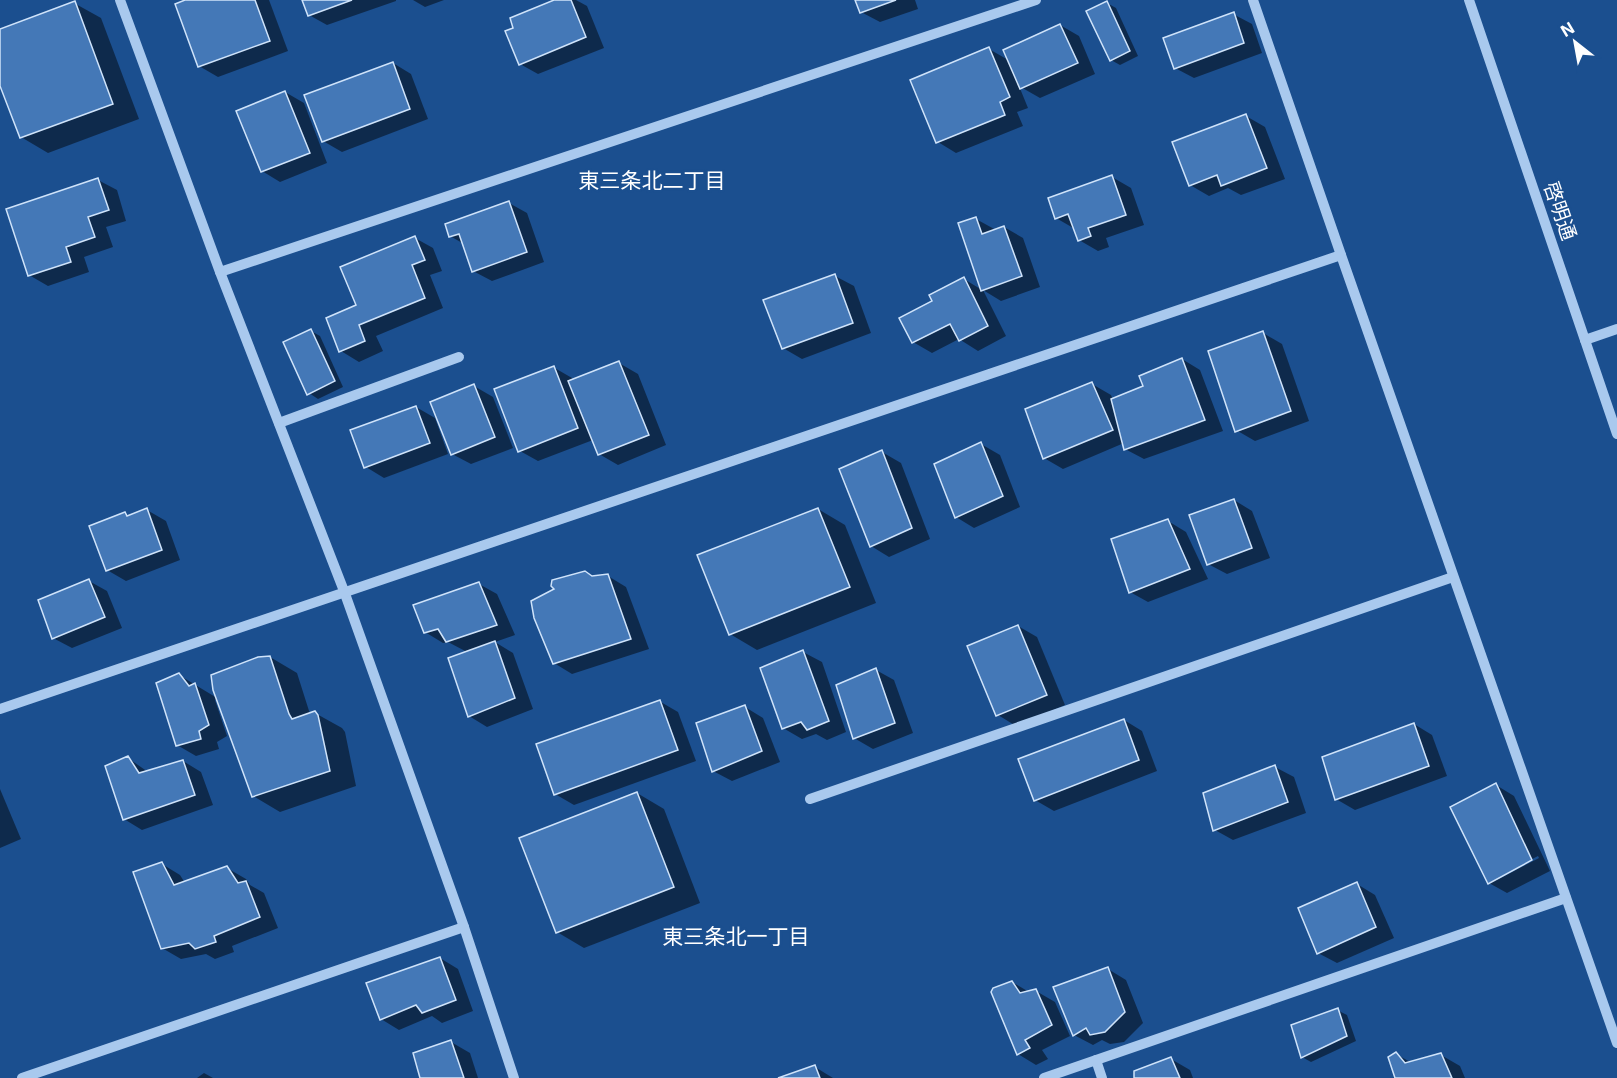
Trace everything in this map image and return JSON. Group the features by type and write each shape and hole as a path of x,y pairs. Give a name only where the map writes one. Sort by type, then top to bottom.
{"street":[{"path":"120,0 220,272 344,591 464,927 514,1078"},
{"path":"220,272 1036,0"},
{"path":"1253,0 1617,1043"},
{"name":"啓明通","path":"1469,0 1617,434"},
{"path":"0,709 1341,255"},
{"path":"1585,340 1617,329"},
{"path":"279,423 459,357"},
{"path":"810,799 1454,577"},
{"path":"1044,1078 1566,898"},
{"path":"22,1078 464,927"},
{"path":"1096,1060 1102,1078"}],"building":[{"path":"185,0 255,0 270,41 198,67 175,4"},
{"path":"302,0 352,0 308,16"},
{"path":"554,0 571,0 586,37 519,65 505,31 513,28 510,18"},
{"path":"855,0 896,0 860,13"},
{"path":"75,1 113,104 20,138 0,86 0,29"},
{"path":"1107,1 1130,51 1110,61 1086,11"},
{"path":"1234,12 1244,43 1174,69 1163,38"},
{"path":"1060,24 1078,63 1020,89 1003,50"},
{"path":"989,47 1010,97 1000,102 1005,115 936,143 910,80"},
{"path":"393,62 410,109 322,142 304,95"},
{"path":"285,91 310,153 261,172 236,111"},
{"path":"1246,114 1267,168 1221,186 1217,175 1189,186 1172,142"},
{"path":"1112,175 1126,215 1088,228 1091,236 1078,241 1068,214 1055,219 1048,198"},
{"path":"98,178 109,210 88,217 95,237 66,247 71,262 28,276 6,209"},
{"path":"509,201 527,252 472,272 459,234 449,237 445,224"},
{"path":"976,217 982,234 1004,226 1022,276 981,291 958,223"},
{"path":"415,236 425,260 412,265 425,298 359,325 365,341 339,352 326,318 356,305 340,267"},
{"path":"835,274 853,323 782,349 763,300"},
{"path":"964,277 988,326 959,341 950,324 912,343 899,318 932,301 929,295"},
{"path":"311,329 335,381 307,395 283,342"},
{"path":"1263,331 1291,411 1235,432 1208,351"},
{"path":"1182,358 1205,420 1124,450 1111,399 1143,386 1139,376"},
{"path":"619,361 649,435 598,455 568,381"},
{"path":"554,366 578,428 518,452 494,389"},
{"path":"1092,382 1113,430 1043,459 1025,409"},
{"path":"474,384 495,437 451,455 430,402"},
{"path":"416,406 430,443 364,468 350,430"},
{"path":"981,442 1003,496 955,518 934,464"},
{"path":"882,450 912,528 870,547 839,469"},
{"path":"1234,499 1252,548 1207,565 1189,515"},
{"path":"147,508 162,550 106,571 89,526 125,512 127,516"},
{"path":"818,508 850,587 729,635 697,555"},
{"path":"1168,519 1190,569 1129,593 1111,539"},
{"path":"585,571 592,576 608,574 631,639 553,664 534,618 531,601 554,589 551,586 552,580"},
{"path":"89,579 105,617 52,639 38,600"},
{"path":"479,582 497,625 446,642 438,629 424,633 413,605"},
{"path":"1018,625 1047,695 996,716 967,646"},
{"path":"495,641 515,698 468,717 448,658"},
{"path":"803,650 829,721 807,730 801,722 782,729 760,668"},
{"path":"270,656 292,719 315,711 318,715 330,771 252,797 213,690 211,675 258,657"},
{"path":"876,668 895,723 853,739 836,685"},
{"path":"179,673 189,686 195,683 209,725 199,731 201,739 176,746 156,683"},
{"path":"660,700 678,750 554,795 536,744"},
{"path":"745,705 762,751 712,772 696,723"},
{"path":"1124,719 1139,760 1034,801 1018,759"},
{"path":"1414,723 1429,766 1335,800 1322,757"},
{"path":"128,756 139,773 183,760 195,795 123,820 105,766"},
{"path":"1275,765 1288,802 1213,831 1203,793"},
{"path":"1496,783 1532,860 1488,884 1450,807"},
{"path":"637,792 674,887 556,933 519,838"},
{"path":"162,862 174,885 227,866 238,883 246,881 260,917 214,936 216,942 195,949 189,943 161,949 133,872"},
{"path":"1357,882 1376,927 1317,954 1298,908"},
{"path":"440,957 456,1000 422,1013 416,1005 380,1020 366,983"},
{"path":"1108,967 1125,1012 1105,1032 1090,1035 1086,1028 1073,1036 1053,987"},
{"path":"1012,981 1020,993 1036,989 1052,1025 1025,1040 1030,1048 1017,1055 991,992 993,988"},
{"path":"1338,1008 1347,1036 1301,1058 1291,1025"},
{"path":"451,1040 464,1078 420,1078 413,1053"},
{"path":"1396,1052 1405,1063 1441,1053 1452,1078 1395,1078 1388,1057"},
{"path":"1171,1057 1180,1078 1134,1078 1134,1071"},
{"path":"815,1065 820,1078 778,1078"}],"district":[{"name":"東三条北二丁目","path":"652,180"},
{"name":"東三条北一丁目","path":"736,936"}]}
